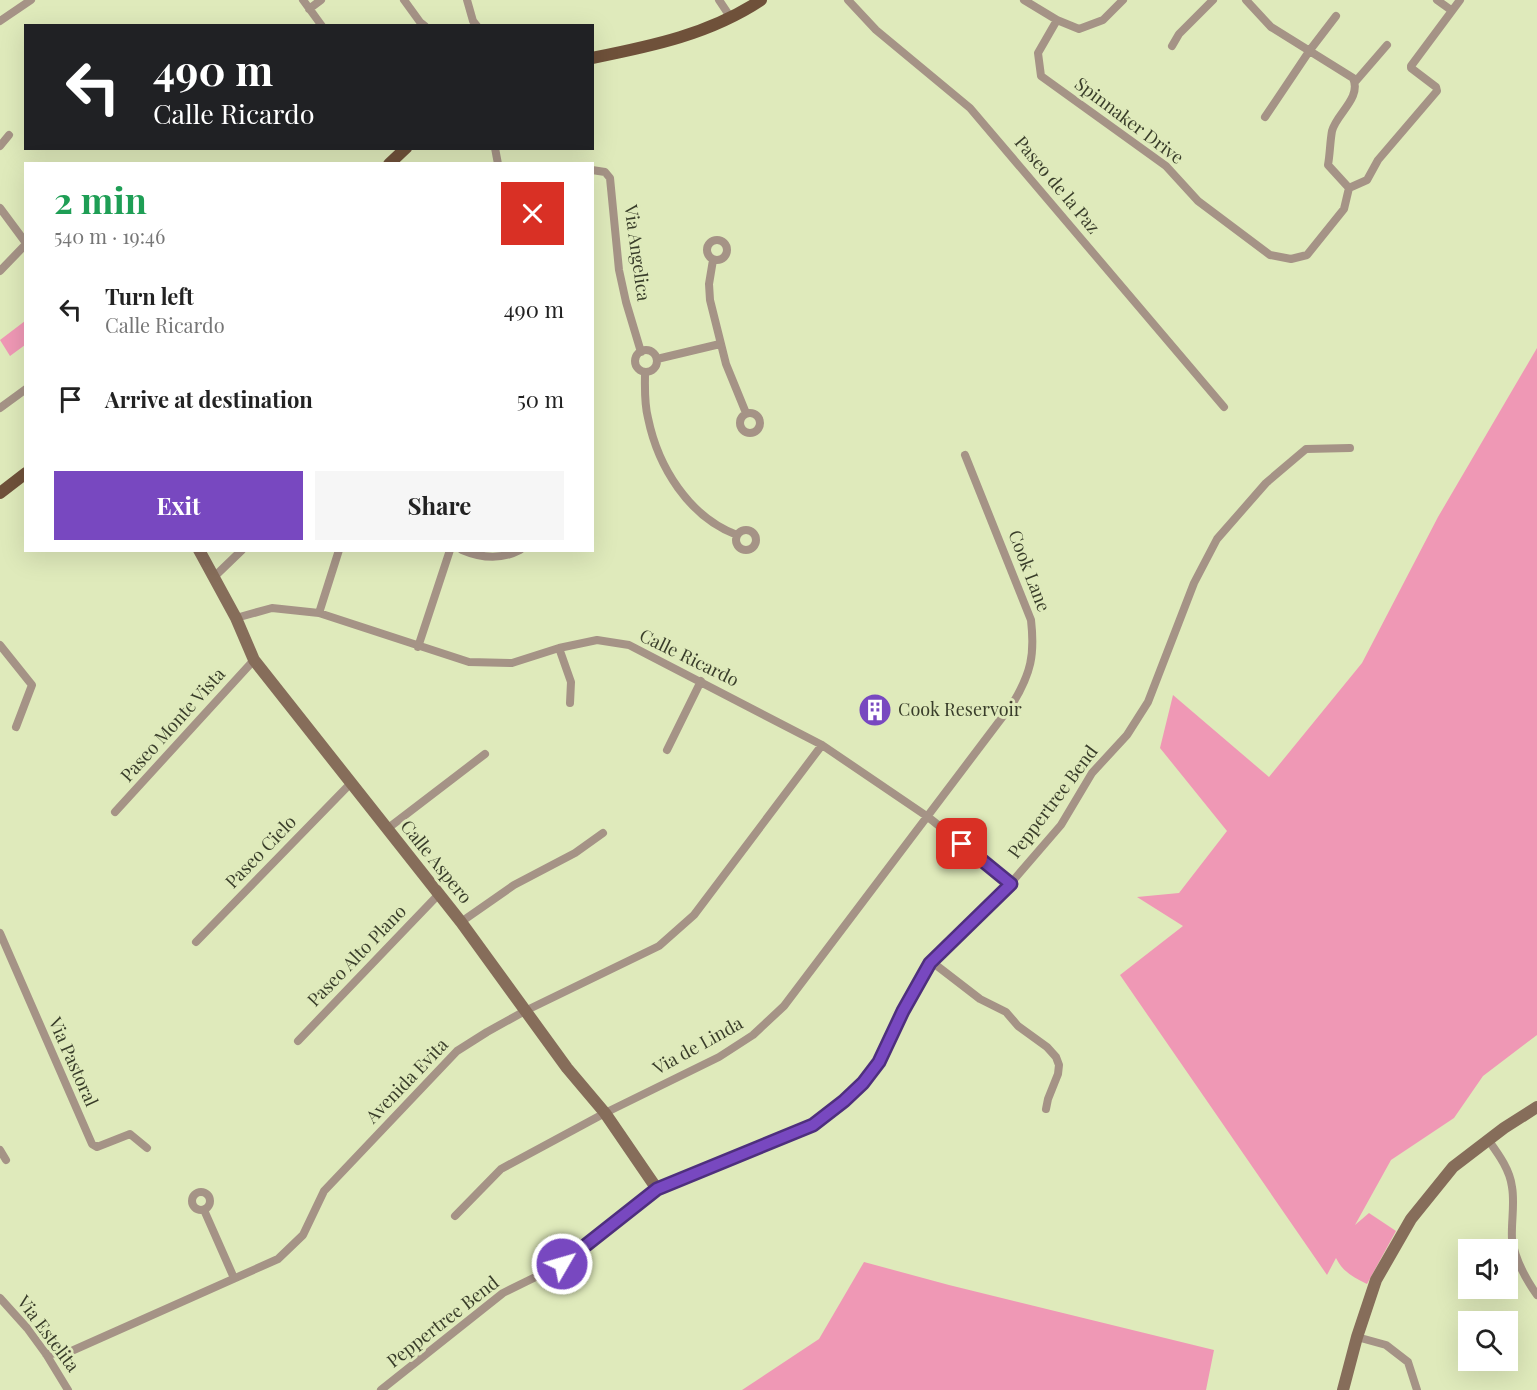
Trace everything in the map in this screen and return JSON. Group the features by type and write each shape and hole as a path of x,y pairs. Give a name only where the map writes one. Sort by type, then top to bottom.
{"main road":[{"path":"594,58 669,42 731,18 761,0"},
{"path":"390,162 404,150"},
{"path":"0,493 24,475"}],"street":[{"path":"0,21 31,0"},
{"path":"303,0 320,24"},
{"path":"309,9 321,0"},
{"path":"404,0 422,24"},
{"path":"467,0 474,24"},
{"path":"719,0 731,18"},
{"name":"Paseo de la Paz","path":"848,0 876,30 970,108 1224,407"},
{"path":"1024,0 1057,20 1079,29 1103,20 1123,0"},
{"path":"1172,46 1179,34 1213,0"},
{"path":"1246,0 1272,27 1351,76 1355,82"},
{"path":"1437,0 1451,10"},
{"path":"1387,45 1355,82 1351,99 1333,128 1328,165 1349,188 1367,180 1378,159 1437,91 1436,87 1411,66 1460,0"},
{"path":"1265,117 1336,16"},
{"name":"Spinnaker Drive","path":"1057,20 1038,53 1041,76 1166,166 1198,201 1270,255 1291,259 1307,255 1344,209 1349,188"},
{"path":"0,146 9,135"},
{"name":"Via Angelica","path":"594,170 605,172 610,178 619,270 641,352 636,357 635,363 645,372 647,417 661,459 672,479 694,506 722,529 737,535"},
{"path":"0,208 24,240"},
{"path":"0,271 24,245"},
{"path":"713,260 708,284 720,344 746,413"},
{"path":"657,359 720,344"},
{"path":"641,352 651,352 657,359 652,371 645,372"},
{"path":"0,408 24,390"},
{"name":"Peppertree Bend","path":"381,1390 503,1293 562,1264 657,1189 813,1125 863,1083 879,1062 903,1011 932,962 1011,884 1061,825 1092,773 1127,735 1148,702 1194,583 1217,539 1266,483 1306,449 1350,448"},
{"name":"Cook Lane","path":"928,817 1013,703 1030,671 1034,645 1029,611 965,455"},
{"name":"Calle Aspero","path":"200,552 236,618 254,660 461,922 567,1068 605,1113 657,1189"},
{"path":"214,577 240,552"},
{"path":"319,613 338,552"},
{"path":"418,647 449,552"},
{"path":"467,552 480,557 509,556 516,552"},
{"name":"Calle Ricardo","path":"236,618 272,608 319,613 469,662 512,663 559,648 597,640 629,645 822,745 928,817 1011,884"},
{"path":"0,645 32,685 16,727"},
{"path":"559,648 571,682 570,703"},
{"name":"Paseo Monte Vista","path":"115,812 254,660"},
{"path":"668,750 701,681"},
{"name":"Avenida Evita","path":"46,1353 67,1353 278,1259 303,1235 324,1191 458,1052 486,1032 525,1011 658,946 694,915 822,745"},
{"path":"387,829 485,754"},
{"name":"Paseo Cielo","path":"196,942 350,784"},
{"name":"Via de Linda","path":"455,1216 501,1169 605,1113 719,1057 753,1035 784,1006 928,817"},
{"path":"461,922 514,885 575,853 603,833"},
{"name":"Paseo Alto Plano","path":"298,1041 439,894"},
{"name":"Via Pastoral","path":"0,933 92,1144 97,1147 130,1134 147,1148"},
{"path":"932,962 980,999 1006,1012 1018,1026 1047,1047 1056,1057 1059,1065 1058,1074 1046,1110"},
{"path":"1343,1390 1357,1337 1376,1280 1411,1219 1453,1167 1503,1128 1537,1107"},
{"path":"1489,1141 1508,1173 1512,1186 1512,1239 1517,1260 1526,1280 1537,1295"},
{"path":"0,1150 6,1160"},
{"path":"204,1210 234,1278"},
{"name":"Via Estelita","path":"0,1298 46,1353 68,1390"},
{"path":"1357,1337 1386,1345 1408,1362 1417,1390"}],"shaded area":[{"path":"24,322 24,346 10,356 0,340"},
{"path":"1537,348 1537,1035 1483,1076 1454,1118 1391,1160 1355,1225 1369,1213 1396,1231 1367,1284 1349,1274 1336,1258 1327,1275 1120,975 1183,926 1137,897 1179,893 1227,831 1160,748 1173,695 1269,777 1362,663 1438,517"},
{"path":"864,1262 1214,1350 1206,1390 742,1390 819,1339"}],"place":[{"name":"Cook Reservoir","path":"875,710"}],"route":[{"path":"562,1264 657,1189 813,1125 863,1083 879,1062 903,1011 930,963 1011,884 962,844"}]}
